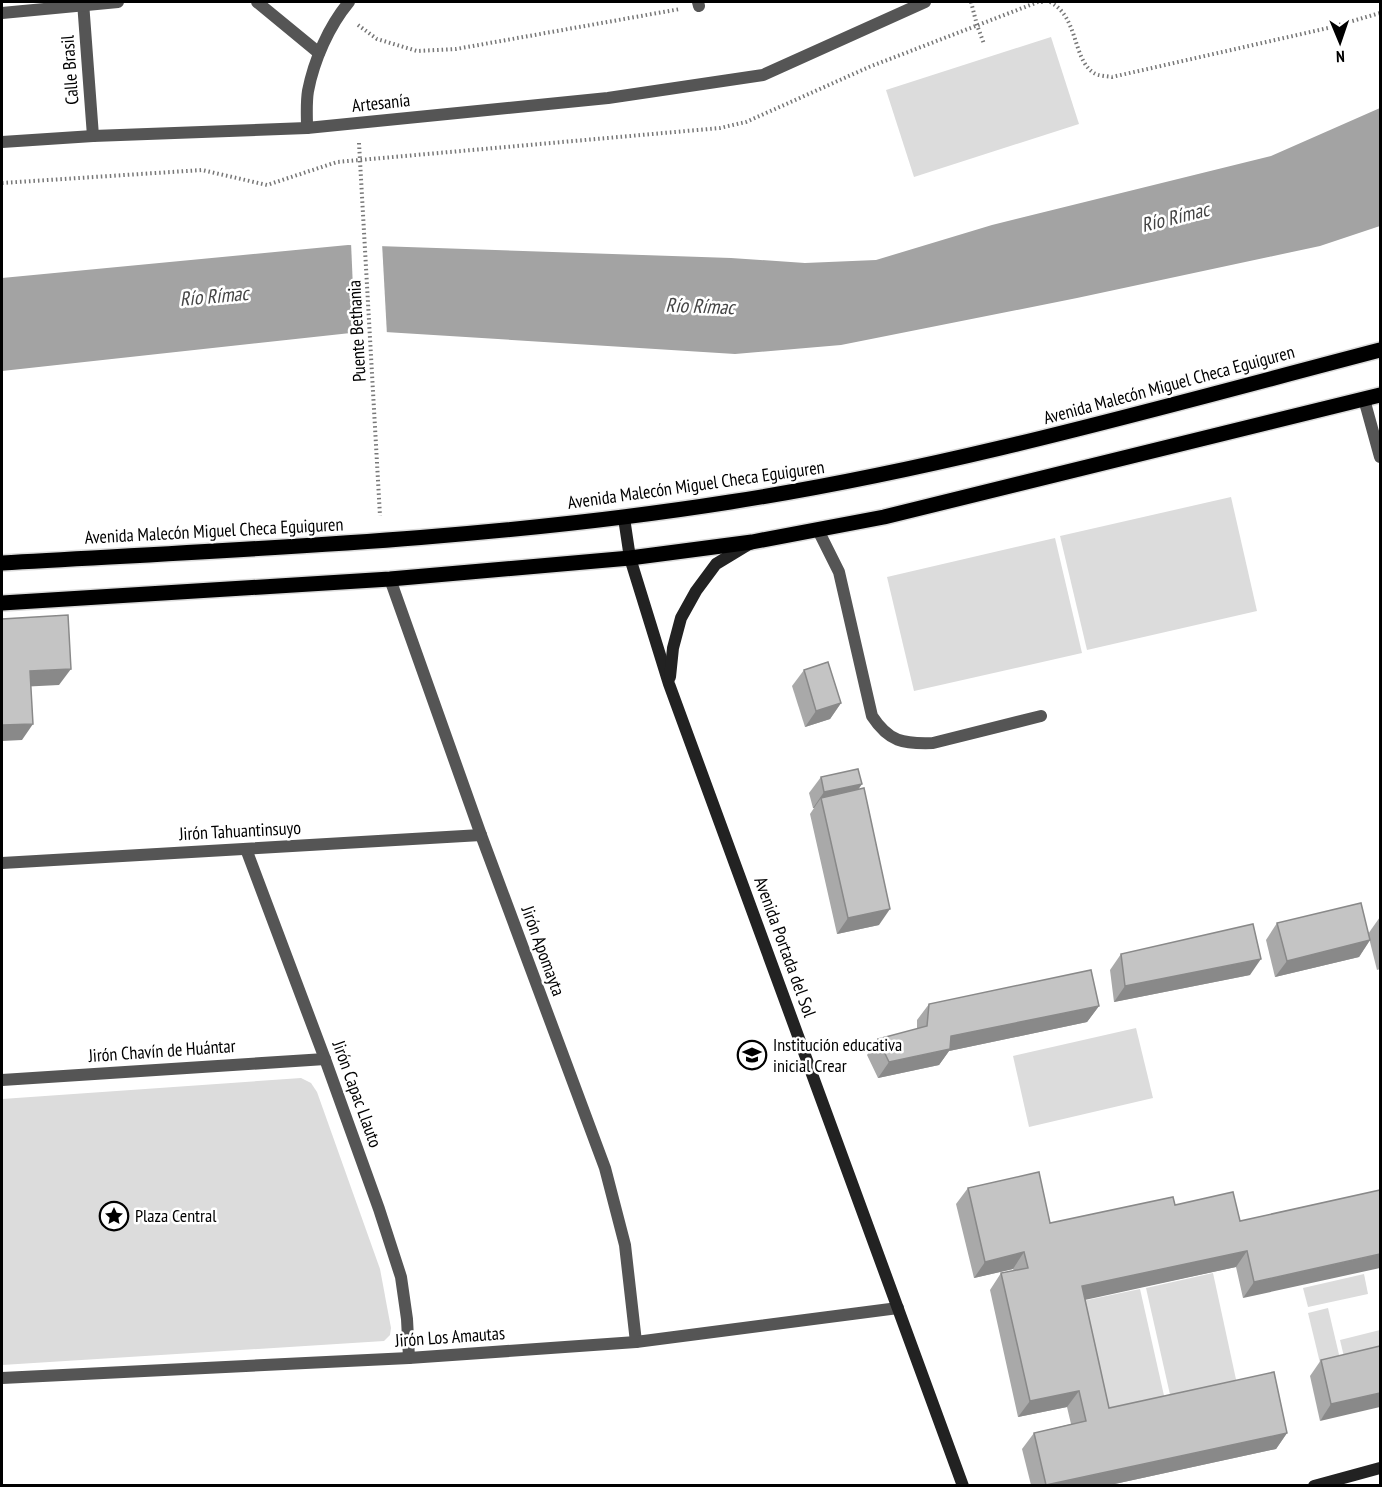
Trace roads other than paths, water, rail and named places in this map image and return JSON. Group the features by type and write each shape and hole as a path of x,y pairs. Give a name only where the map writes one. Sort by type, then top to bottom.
{"main road":[{"name":"Avenida Malecón Miguel Checa Eguiguren","path":"2,563 379,542 624,518 729,503 907,470 1380,350"},
{"path":"2,603 390,579 630,558 752,542 884,517 1380,395"}],"street":[{"path":"2,13 83,3 118,2"},
{"path":"257,2 319,53"},
{"name":"Artesanía","path":"2,142 93,136 307,128 608,98 763,75 925,2"},
{"name":"Calle Brasil","path":"83,3 93,136"},
{"path":"307,128 308,92 319,53 344,7"},
{"path":"1364,399 1380,457"},
{"name":"Avenida Portada del Sol","path":"624,518 630,558 669,684 963,1485"},
{"path":"818,530 839,572 872,716 882,731 896,739 915,743 933,743 1041,716"},
{"path":"669,684 673,648 681,618 696,591 716,564 752,542"},
{"name":"Jirón Apomayta","path":"390,579 481,835 605,1168 625,1245 636,1342"},
{"name":"Jirón Tahuantinsuyo","path":"2,863 481,835"},
{"name":"Jirón Capac Llauto","path":"246,849 326,1059 401,1277 407,1319 409,1358"},
{"name":"Jirón Chavín de Huántar","path":"2,1080 326,1059"},
{"name":"Jirón Los Amautas","path":"2,1378 409,1358 636,1342 898,1308"},
{"path":"1314,1485 1380,1468"}],"water":[{"name":"Río Rímac","path":"1380,108 1380,226 1320,246 841,345 735,354 369,331 2,371 2,278 348,245 731,258 805,263 876,260 992,225 1271,156"}],"place":[{"name":"Institución educativa inicial Crear","path":"752,1055"},
{"name":"Plaza Central","path":"114,1216"}]}
